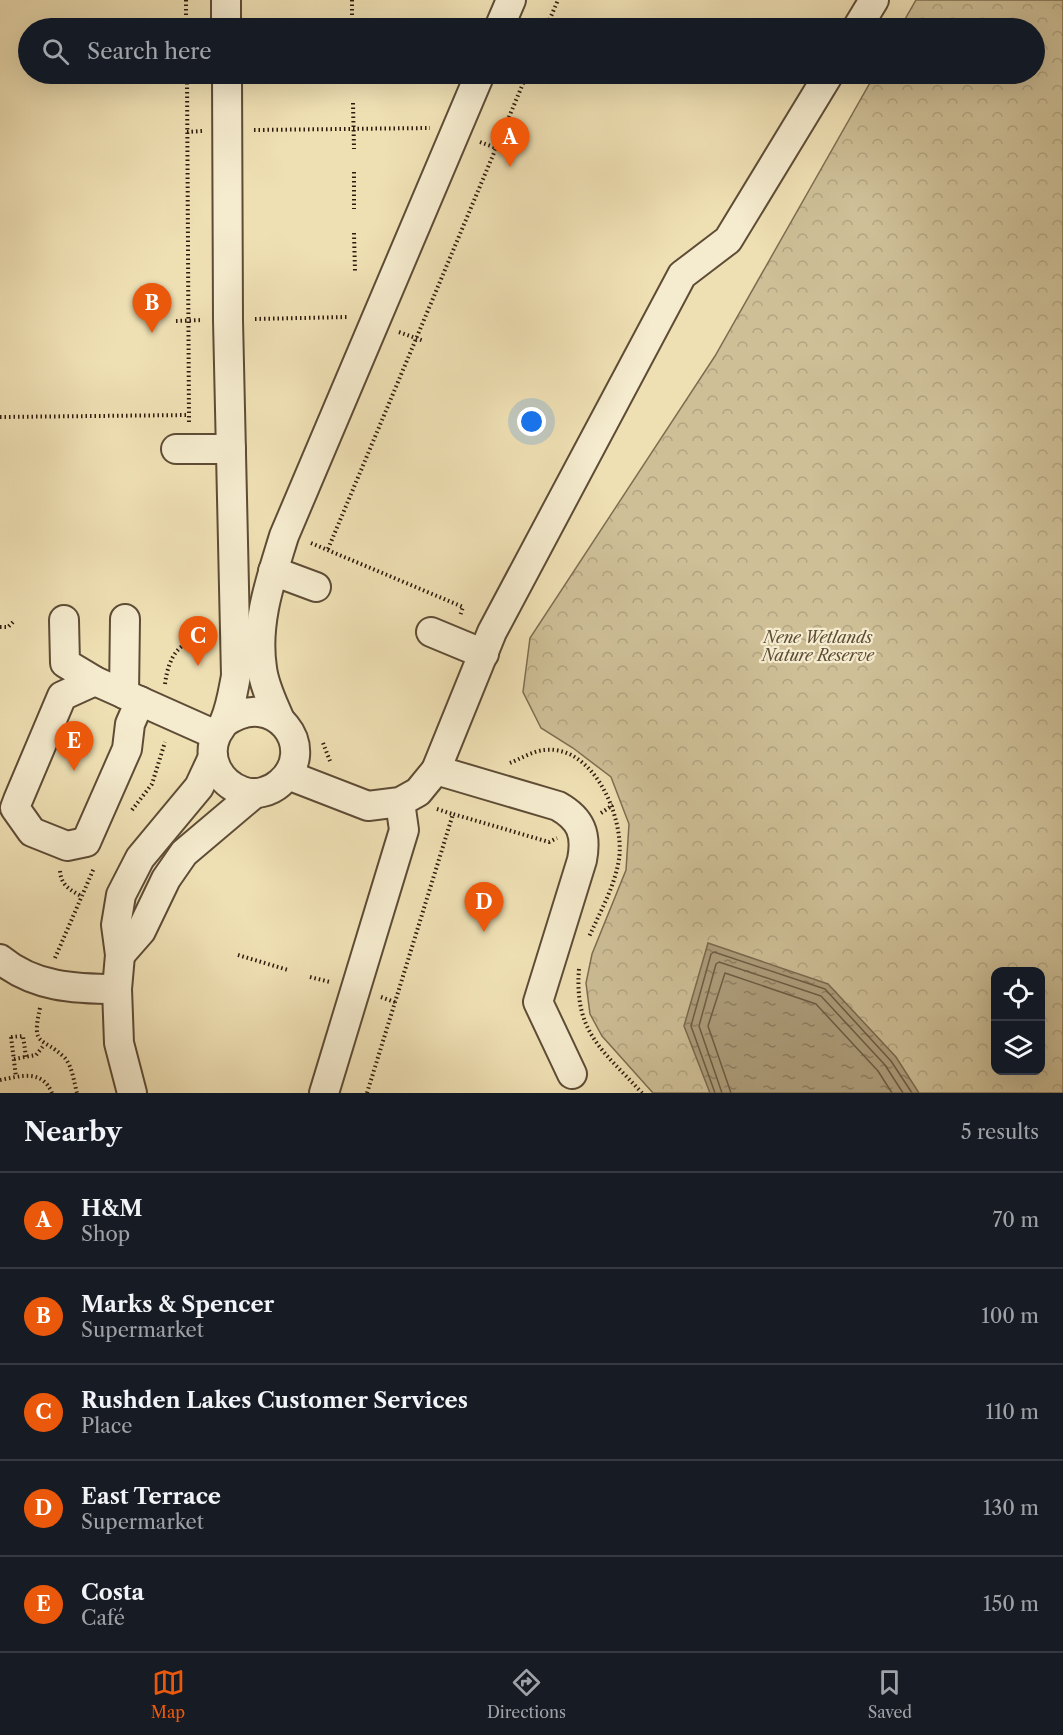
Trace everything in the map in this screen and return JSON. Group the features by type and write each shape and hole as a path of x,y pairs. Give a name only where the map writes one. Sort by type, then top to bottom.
{"street":[{"path":"226,0 226,18"},
{"path":"503,18 510,0"},
{"path":"863,18 874,0"},
{"path":"132,1093 119,1043 117,989 120,955 116,925 121,895 140,858 199,787 218,738 236,676 228,320 227,84"},
{"path":"280,720 256,711 234,716 218,738 216,769 229,785 243,792 268,791 288,775 295,752 293,740 280,720 262,669 261,656 261,626 273,571 284,536 476,84"},
{"path":"288,775 368,806 400,802 418,792 436,770 492,632 682,275 728,240 823,84"},
{"path":"176,449 231,449"},
{"path":"273,571 316,587"},
{"path":"94,681 62,696 15,808 32,832 67,846 86,842 127,749 130,724 143,697 125,619"},
{"path":"64,620 64,663 94,681 143,697 218,738"},
{"path":"431,632 484,654"},
{"path":"436,770 558,806 572,814 581,824 585,845 582,860 538,1002 572,1074"},
{"path":"120,955 141,930 166,879 184,853 215,824 255,793"},
{"path":"324,1093 404,830 400,802"},
{"path":"0,959 13,969 47,983 117,989"}],"path":[{"path":"186,0 186,18"},
{"path":"352,0 352,18"},
{"path":"550,18 558,0"},
{"path":"0,417 189,415 186,84"},
{"path":"328,549 523,84"},
{"path":"353,104 354,149"},
{"path":"187,132 353,127 442,128 456,131 496,148"},
{"path":"354,172 354,209"},
{"path":"354,233 355,271"},
{"path":"176,321 348,317"},
{"path":"396,331 424,341"},
{"path":"308,550 311,542 463,607 458,620 466,623"},
{"path":"0,627 8,627 15,620"},
{"path":"143,697 186,640 215,634"},
{"path":"322,738 331,763"},
{"path":"531,754 545,750 561,752 579,761 606,790 616,816 619,828 620,857 616,874 586,946"},
{"path":"367,1093 453,814 549,842 558,837"},
{"path":"445,840 452,842"},
{"path":"59,864 60,878 67,888 81,896"},
{"path":"427,896 435,898"},
{"path":"238,955 288,970"},
{"path":"406,964 414,967"},
{"path":"579,964 577,989 584,1023 612,1062 642,1093"},
{"path":"41,1004 36,1032 44,1045 64,1057 77,1093"},
{"path":"16,1077 11,1038 23,1036 26,1057"},
{"path":"17,1037 23,1036 26,1057"},
{"path":"14,1059 40,1052 44,1045"},
{"path":"382,1045 389,1047"},
{"path":"0,1080 38,1077 44,1080 52,1093"}],"green space":[{"name":"Nene Wetlands Nature Reserve","path":"916,0 1063,0 1063,1093 653,1093 602,1036 590,1014 586,983 592,954 626,870 629,824 611,777 573,748 541,728 523,692 530,638 715,356 869,84 1045,84 1045,18 906,18"}],"water":[{"path":"708,943 828,984 896,1057 919,1093 710,1093 684,1026"}],"place":[{"name":"H&M","path":"510,167"},
{"name":"Marks & Spencer","path":"152,333"},
{"name":"Rushden Lakes Customer Services","path":"198,666"},
{"name":"Costa","path":"74,771"},
{"name":"East Terrace","path":"484,932"}]}
